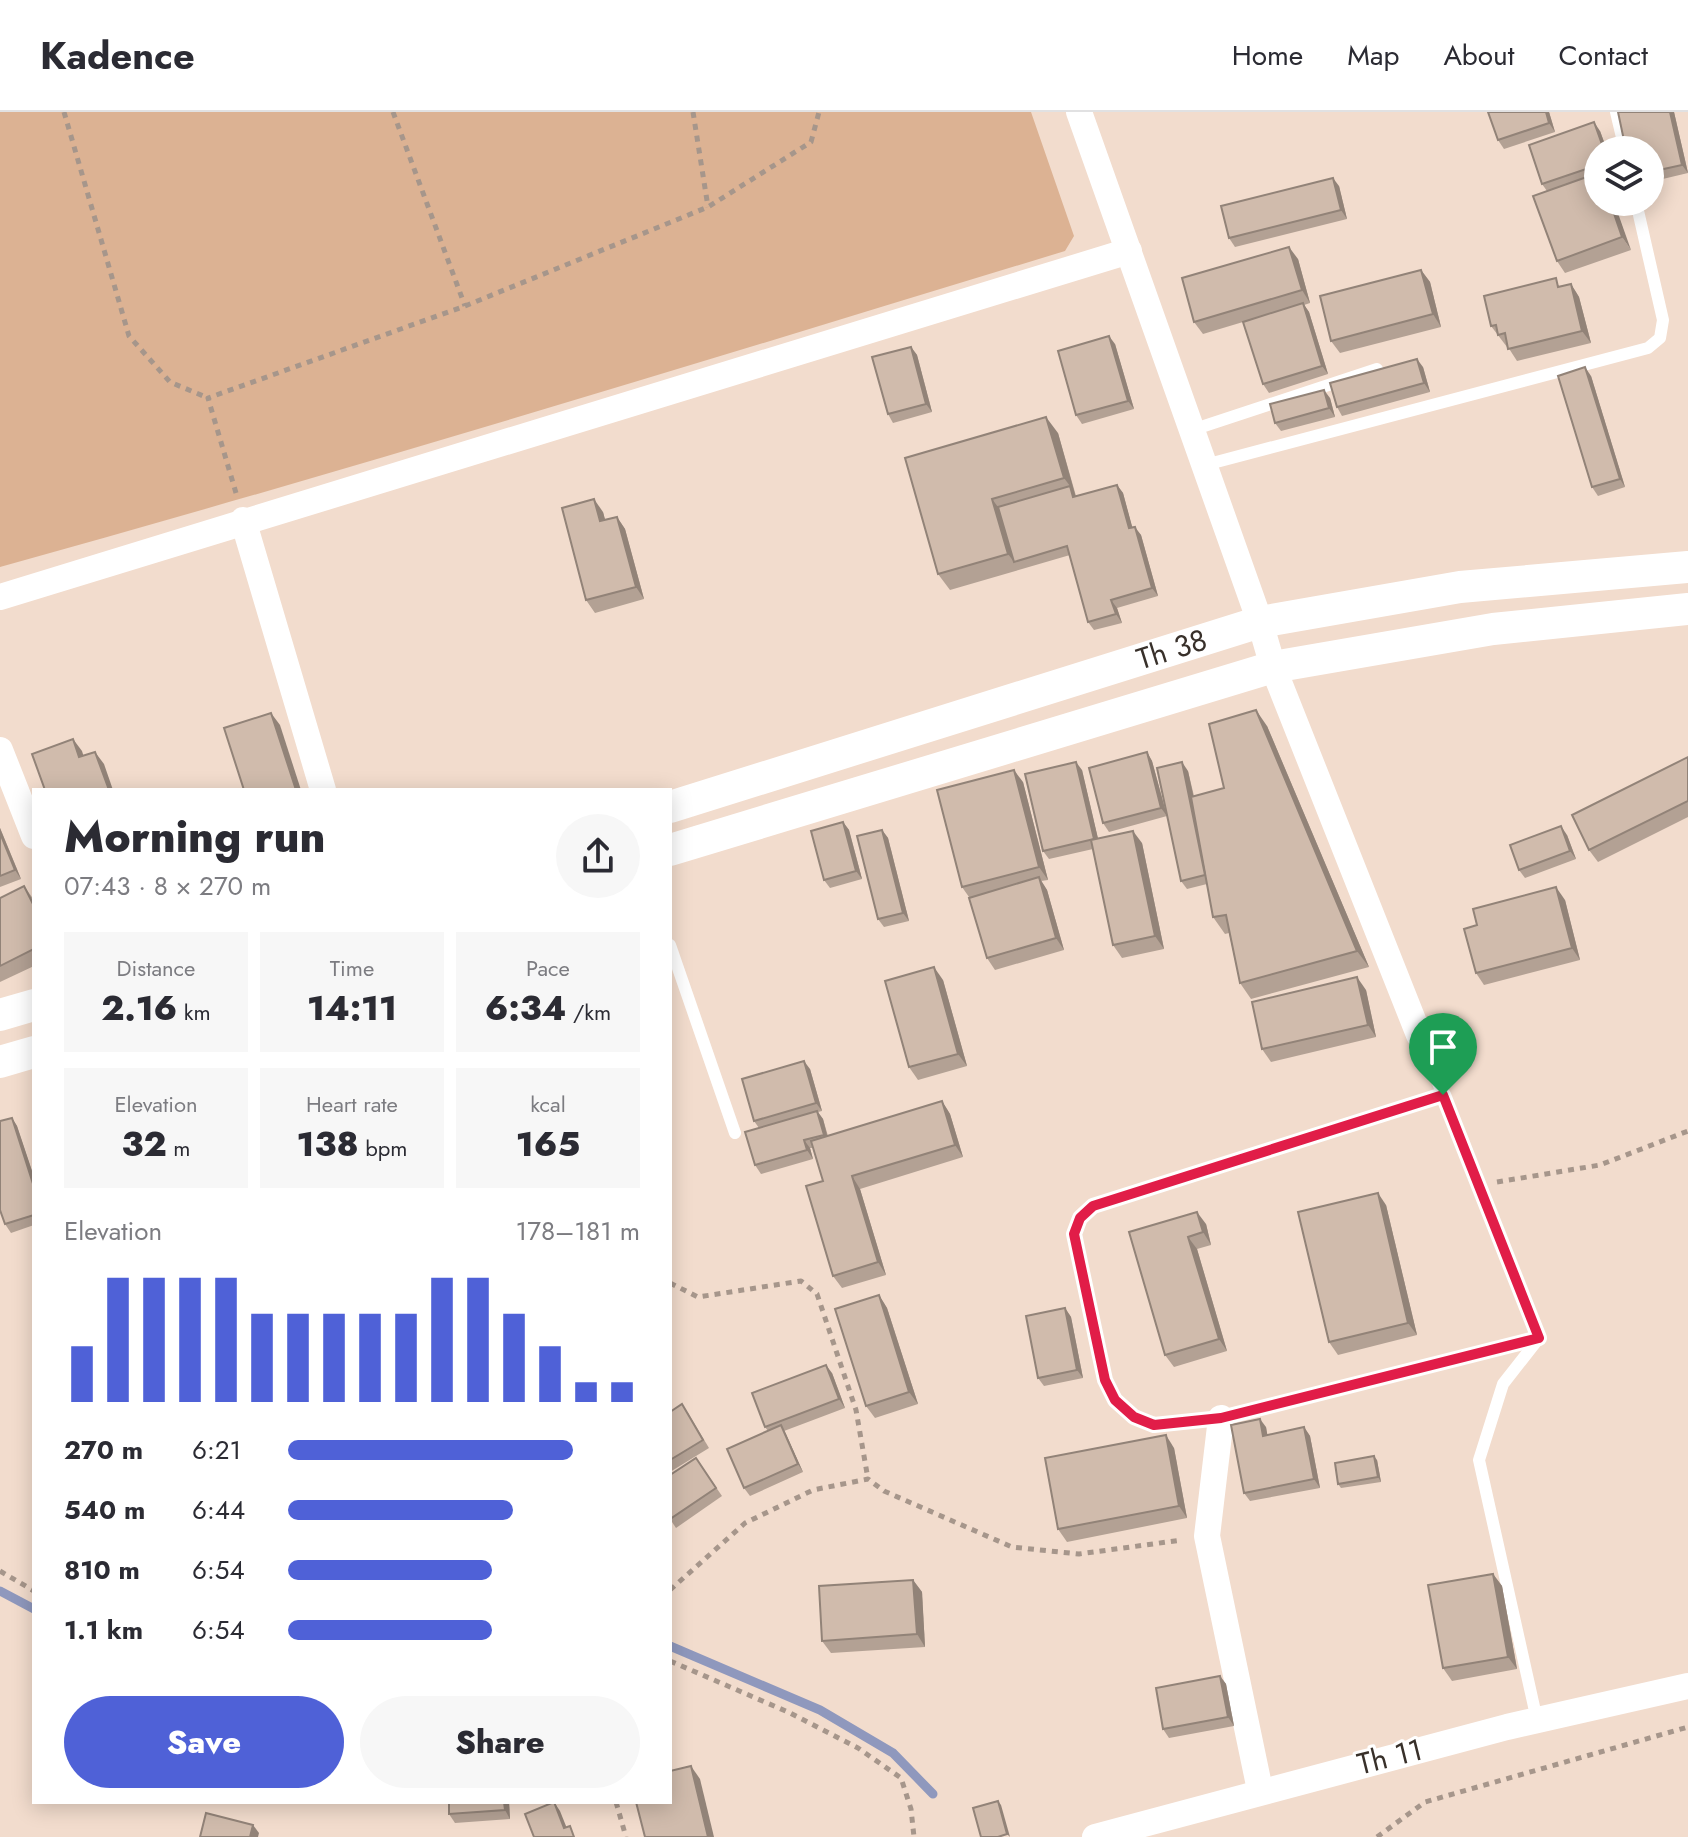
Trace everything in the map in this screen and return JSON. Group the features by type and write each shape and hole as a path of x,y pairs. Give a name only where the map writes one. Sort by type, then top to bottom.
{"street":[{"path":"1079,112 1260,622 1273,667 1419,1035"},
{"path":"0,597 243,520 1129,251"},
{"path":"243,520 322,788"},
{"name":"Th 38","path":"672,806 1260,622 1460,587 1688,567"},
{"name":"Th 38","path":"672,849 1273,667 1493,629 1688,609"},
{"path":"0,750 32,831"},
{"path":"0,1015 32,1006"},
{"path":"0,1062 32,1053"},
{"path":"1221,1418 1207,1536 1260,1790"},
{"name":"Th 11","path":"1095,1837 1260,1790 1537,1720 1688,1686"}],"lane":[{"path":"1616,112 1622,136"},
{"path":"1205,465 1648,348 1660,338 1663,320 1639,216"},
{"path":"1192,430 1377,369"},
{"path":"672,951 735,1133"},
{"path":"1419,1035 1539,1338"},
{"path":"1443,1095 1093,1206 1080,1218 1074,1234 1105,1380 1115,1400 1134,1417 1154,1425 1221,1418 1539,1338"},
{"path":"1537,1720 1479,1460 1503,1384 1539,1338"}],"path":[{"path":"64,112 129,336 170,382 208,398 465,306 708,207 811,142 819,112"},
{"path":"393,112 465,306"},
{"path":"693,112 708,207"},
{"path":"208,398 243,520"},
{"path":"1478,1184 1513,1181 1600,1165 1688,1131"},
{"path":"672,1284 698,1297 801,1281 817,1294 856,1410 868,1479 884,1491 1012,1547 1079,1554 1207,1536"},
{"path":"672,1588 745,1523 813,1490 868,1479"},
{"path":"0,1571 32,1590"},
{"path":"672,1662 788,1712 858,1748 901,1778 911,1809 914,1837"},
{"path":"1377,1837 1425,1802 1688,1727"},
{"path":"617,1804 626,1837"}],"shaded area":[{"path":"0,112 1031,112 1074,236 1065,251 401,452 0,567"}],"building":[{"path":"1488,112 1546,112 1549,123 1498,140"},
{"path":"1618,112 1670,112 1682,165 1664,169 1664,136 1623,136"},
{"path":"1594,122 1599,136 1584,136 1584,170 1542,184 1529,145"},
{"path":"1333,178 1341,210 1229,238 1221,206"},
{"path":"1584,178 1584,216 1615,216 1622,237 1557,261 1533,196"},
{"path":"1289,247 1302,290 1194,322 1182,278"},
{"path":"1421,270 1433,314 1331,341 1320,296"},
{"path":"1556,278 1558,287 1571,284 1582,331 1508,349 1505,333 1498,335 1496,325 1491,326 1484,296"},
{"path":"1303,303 1322,366 1263,384 1243,322"},
{"path":"1109,336 1128,401 1076,415 1058,351"},
{"path":"911,347 926,404 888,414 872,357"},
{"path":"1417,359 1424,383 1337,407 1330,383"},
{"path":"1585,367 1620,479 1592,487 1558,376"},
{"path":"1324,390 1329,408 1275,423 1270,404"},
{"path":"1046,417 1064,478 992,499 1008,554 938,574 905,458"},
{"path":"1117,485 1129,528 1135,527 1152,588 1111,600 1116,614 1088,622 1067,546 1014,562 998,507 1070,486 1073,497"},
{"path":"594,499 600,521 617,517 636,587 586,600 562,508"},
{"path":"1256,710 1357,951 1240,983 1226,915 1213,917 1191,797 1224,788 1209,724"},
{"path":"271,713 295,788 243,788 224,728"},
{"path":"73,739 79,757 95,752 108,788 44,788 32,754"},
{"path":"1147,752 1161,808 1103,823 1089,768"},
{"path":"1688,757 1688,801 1589,850 1572,815"},
{"path":"1076,762 1094,839 1043,851 1025,774"},
{"path":"1182,762 1205,875 1181,881 1157,768"},
{"path":"1014,770 1039,867 962,887 937,790"},
{"path":"843,822 856,871 824,880 811,831"},
{"path":"1561,826 1570,851 1519,870 1510,845"},
{"path":"882,830 903,913 878,919 857,836"},
{"path":"1133,831 1155,936 1113,945 1091,840"},
{"path":"0,833 15,870 0,876"},
{"path":"1039,877 1056,938 987,958 969,898"},
{"path":"24,886 32,902 32,950 0,966 0,898"},
{"path":"1556,887 1572,948 1476,973 1464,929 1477,925 1473,909"},
{"path":"934,967 958,1054 909,1067 885,981"},
{"path":"1357,977 1368,1025 1262,1049 1252,1002"},
{"path":"804,1061 816,1103 754,1121 742,1079"},
{"path":"942,1101 955,1145 852,1176 878,1262 833,1276 806,1186 823,1181 811,1141"},
{"path":"817,1111 824,1135 804,1140 807,1150 755,1165 745,1132"},
{"path":"12,1118 32,1181 32,1216 5,1224 0,1210 0,1121"},
{"path":"1378,1193 1408,1323 1329,1342 1298,1212"},
{"path":"1197,1212 1203,1232 1188,1237 1219,1339 1165,1355 1129,1232"},
{"path":"879,1295 909,1392 866,1406 835,1309"},
{"path":"1065,1308 1077,1370 1038,1378 1026,1316"},
{"path":"826,1365 839,1399 765,1427 752,1393"},
{"path":"682,1404 703,1440 672,1459 672,1411"},
{"path":"1260,1419 1263,1436 1304,1427 1314,1479 1244,1493 1231,1425"},
{"path":"781,1425 798,1464 744,1488 727,1449"},
{"path":"1166,1435 1179,1506 1058,1529 1045,1458"},
{"path":"1374,1456 1378,1477 1338,1484 1335,1463"},
{"path":"696,1458 716,1488 672,1518 672,1474"},
{"path":"1493,1574 1508,1657 1443,1668 1428,1585"},
{"path":"913,1580 917,1634 822,1641 819,1586"},
{"path":"1220,1676 1228,1717 1163,1729 1156,1688"},
{"path":"691,1766 708,1837 645,1837 637,1804 672,1804 672,1771"},
{"path":"998,1801 1007,1834 981,1837 973,1808"},
{"path":"449,1804 504,1804 505,1810 449,1814"},
{"path":"555,1804 564,1828 570,1826 574,1837 534,1837 525,1814"},
{"path":"206,1813 253,1825 250,1837 200,1837"}],"waterway":[{"path":"0,1591 32,1608"},
{"path":"672,1647 820,1710 893,1753 933,1794"}],"route":[{"path":"1443,1095 1539,1338 1221,1418 1154,1425 1134,1417 1115,1400 1105,1380 1074,1234 1080,1218 1093,1206 1443,1095"}]}
